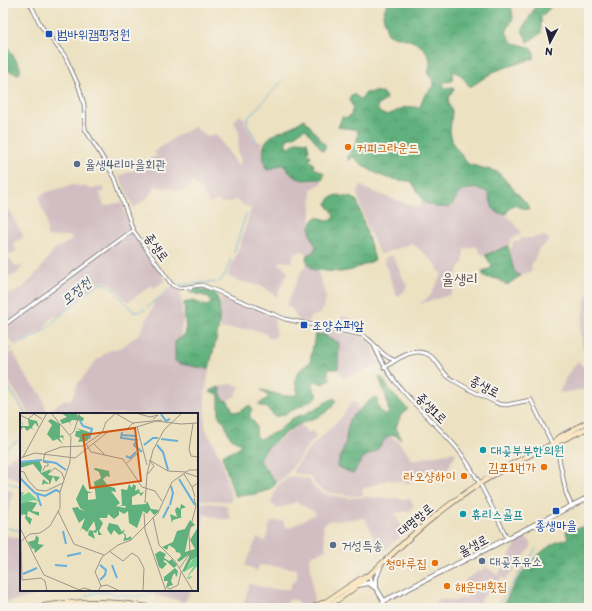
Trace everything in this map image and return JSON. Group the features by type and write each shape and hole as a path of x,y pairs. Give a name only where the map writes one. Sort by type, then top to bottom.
{"main road":[{"name":"대명항로","path":"553,443 560,437 589,421"},
{"name":"대명항로","path":"323,608 357,586 434,516 480,484 516,462 589,427"},
{"name":"대명항로","path":"311,608 327,601 353,582 368,575"},
{"path":"32,608 64,603 95,602 126,603 154,608"},
{"path":"54,608 129,608"}],"street":[{"name":"종생로","path":"30,3 41,26 65,56 79,87 84,104 85,129 115,178 133,230 174,286 180,288 197,285 207,287 274,316 362,336 367,338 385,356 394,360"},
{"path":"3,326 133,230"},
{"name":"종생1로","path":"373,344 384,368 397,386 456,447 480,484"},
{"name":"종생로","path":"384,368 394,360 408,353 423,353 434,359 448,377 498,404 506,405 531,400 553,443"},
{"path":"553,443 562,467 567,497 572,506"},
{"path":"480,484 507,538"},
{"name":"율생로","path":"384,601 589,497"},
{"path":"376,588 376,578 382,562"},
{"path":"368,575 384,601 381,608"},
{"path":"357,586 369,583 376,588"}],"shaded area":[{"path":"240,115 245,119 245,123 255,141 262,142 263,159 284,165 288,171 297,178 309,181 321,179 322,183 310,190 312,192 310,227 311,236 316,247 313,252 306,257 304,251 294,254 293,260 290,262 280,261 279,264 287,270 288,273 280,287 277,297 264,287 236,280 227,276 240,246 251,209 235,200 232,202 222,203 217,200 209,204 202,191 192,182 190,187 182,191 156,186 153,187 154,189 146,199 134,208 119,176 141,167 148,159 157,156 154,152 175,137 194,127 208,136 216,134 238,166 241,160 238,152 239,132 234,121"},
{"path":"72,185 87,187 89,189 103,187 105,191 100,193 104,206 122,202 131,231 166,280 154,288 152,285 128,302 111,283 104,281 96,283 60,315 51,318 42,331 14,345 3,332 3,295 15,292 24,287 41,268 53,251 73,239 69,236 47,237 46,217 39,200 40,196 47,192"},
{"path":"361,185 366,189 418,208 421,205 422,200 425,203 452,205 457,195 461,192 485,190 488,193 493,209 506,214 522,233 511,240 508,246 488,255 481,254 476,246 464,249 463,262 452,281 457,285 450,295 419,304 430,296 442,274 438,270 437,265 412,243 380,255 367,226 357,193"},
{"path":"6,206 23,235 22,238 13,243 16,251 7,255 16,267 23,266 16,274 10,277 3,276 3,207"},
{"path":"545,236 550,240 539,249 531,266 532,271 520,276 514,271 510,250 514,241 519,242 521,238"},
{"path":"392,255 407,286 404,292 397,297 384,261 386,257"},
{"path":"307,262 311,268 318,271 326,298 321,314 310,317 308,322 299,321 292,309 286,306 303,268 305,269"},
{"path":"174,287 180,289 183,319 180,339 175,342 175,361 181,364 209,369 205,396 205,427 221,459 232,498 230,501 198,500 198,413 51,413 50,410 63,400 71,400 78,384 96,361 108,351 122,347 139,334 153,308 154,303"},
{"path":"589,294 589,355 583,349 580,326 585,309 585,301"},
{"path":"221,295 274,318 277,336 270,339 265,333 251,329 220,329"},
{"path":"342,316 351,318 359,324 353,332 336,329"},
{"path":"321,328 365,338 371,345 380,365 343,378 338,369 332,339 320,334"},
{"path":"13,351 26,377 41,394 48,413 28,413 3,372 3,358"},
{"path":"578,361 589,373 589,385 582,390 559,393 567,375"},
{"path":"228,384 240,386 235,396 225,401 219,387"},
{"path":"352,400 357,403 358,412 349,421 345,445 337,466 353,474 363,458 376,451 388,436 397,440 413,460 452,452 456,453 447,470 414,477 414,481 410,483 387,480 362,489 363,495 352,496 326,492 316,486 310,476 294,473 294,469 308,450 343,416"},
{"path":"300,424 308,433 312,430 316,437 289,472 276,484 259,458 270,446"},
{"path":"20,452 20,482 3,473 3,463"},
{"path":"294,476 308,479 315,489 328,495 350,498 366,497 410,499 414,505 410,511 395,513 404,533 381,553 365,518 328,521 323,526 326,550 312,555 310,559 314,601 299,608 298,601 291,599 281,608 243,608 249,584 270,589 289,589 291,584 297,579 297,569 260,565 256,571 245,565 257,538 266,541 272,521 283,521 285,527 289,528 315,514 315,512 296,502 278,509 271,503 276,487 287,478"},
{"path":"3,487 13,492 5,525 3,524"},
{"path":"198,502 226,505 231,520 219,519 204,514 199,542 201,568 198,576"},
{"path":"6,535 20,539 20,591 39,591 38,595 3,603 3,549"},
{"path":"524,537 531,542 531,547 506,579 501,578 490,595 485,594 476,608 471,606 471,608 437,608 438,599 454,601 467,597 465,580 479,571 481,572 485,567 498,575 520,538"},
{"path":"190,591 184,603 174,599 155,596 153,592"}],"green space":[{"path":"387,3 511,3 513,18 506,32 512,42 530,48 533,51 534,58 495,71 470,87 461,75 453,71 452,81 444,82 443,85 445,88 453,87 454,89 448,99 452,111 450,132 453,144 468,164 498,172 527,204 529,210 514,205 509,208 506,214 499,213 493,209 488,193 477,189 463,191 460,193 450,207 437,207 425,203 411,181 394,179 380,175 367,168 353,157 348,160 348,156 357,142 358,130 338,127 342,117 347,118 351,115 353,107 349,100 351,95 355,95 360,99 366,93 383,93 386,98 378,105 377,108 380,112 387,115 407,107 420,107 423,98 433,86 433,80 429,76 430,60 424,49 414,42 389,35 387,32 383,15"},
{"path":"535,3 552,3 552,6 541,17 541,33 528,42 522,31 535,7"},
{"path":"3,40 20,66 20,73 18,74 3,69"},
{"path":"304,119 326,146 323,151 305,128 293,137 289,137 285,144 290,147 297,141 307,142 309,149 307,153 311,156 309,160 313,163 314,168 324,173 323,179 299,179 290,173 283,164 268,170 266,169 263,156 264,147 267,140"},
{"path":"337,195 353,198 357,201 375,260 352,270 341,272 314,270 311,268 306,259 307,255 313,252 316,247 310,231 311,224 317,217 327,220 334,219 333,212 328,207 327,203 330,198"},
{"path":"508,246 514,271 520,276 507,285 498,279 484,277 482,271 489,269 492,266 485,255"},
{"path":"197,288 215,293 220,310 218,330 209,369 181,364 175,361 175,342 186,334 184,303 193,301 207,306 211,302 208,297 189,292"},
{"path":"315,335 326,335 327,338 339,342 338,369 328,369 328,377 331,378 323,384 316,381 312,384 313,389 318,396 285,414 275,417 267,408 258,405 269,397 261,390 284,396 296,395 298,392 295,382 297,373 310,362"},
{"path":"379,377 382,378 392,393 408,409 401,415 396,427 401,439 395,435 388,436 376,451 363,458 353,474 337,466 345,445 349,419 374,397 377,398 380,410 386,415 389,413 386,397"},
{"path":"219,387 223,400 228,401 233,411 239,412 250,405 252,409 250,416 256,426 256,436 260,439 278,431 293,418 307,413 334,398 336,400 329,410 320,416 288,431 270,446 261,456 259,460 276,484 263,492 236,496 234,494 222,455 238,448 241,444 230,437 224,422 219,417 219,396 217,393 211,393 210,391"},
{"path":"589,526 589,608 503,607 520,576 538,555 548,547 568,539 566,531"}],"waterway":[{"name":"모정천","path":"256,142 248,125 247,119 283,80"},
{"name":"모정천","path":"234,252 246,214"},
{"name":"모정천","path":"219,282 225,275 231,259"},
{"name":"모정천","path":"175,285 216,282"},
{"name":"모정천","path":"16,346 42,332 94,286 101,283 109,284 134,312 145,309"},
{"name":"모정천","path":"148,307 171,287"},
{"name":"모정천","path":"3,354 12,348"},
{"path":"3,379 25,413"},
{"path":"3,450 20,440"},
{"path":"3,480 20,488"},
{"path":"8,528 20,531"},
{"path":"496,608 536,549"},
{"path":"84,598 90,594 99,592 139,596 147,595 153,591"}],"place":[{"name":"범바위캠핑정원","path":"49,34"},
{"name":"커피그라운드","path":"348,147"},
{"name":"율생4리마을회관","path":"77,164"},
{"name":"조양슈퍼앞","path":"304,325"},
{"name":"대곶부부한의원","path":"483,450"},
{"name":"김포1번가","path":"544,467"},
{"name":"라오샹하이","path":"464,476"},
{"name":"종생마을","path":"556,511"},
{"name":"휴리스골프","path":"463,514"},
{"name":"거성특송","path":"333,545"},
{"name":"대곶주유소","path":"482,561"},
{"name":"청마루집","path":"435,563"},
{"name":"해운대횟집","path":"447,586"}],"district":[{"name":"율생리","path":"460,279"}]}
